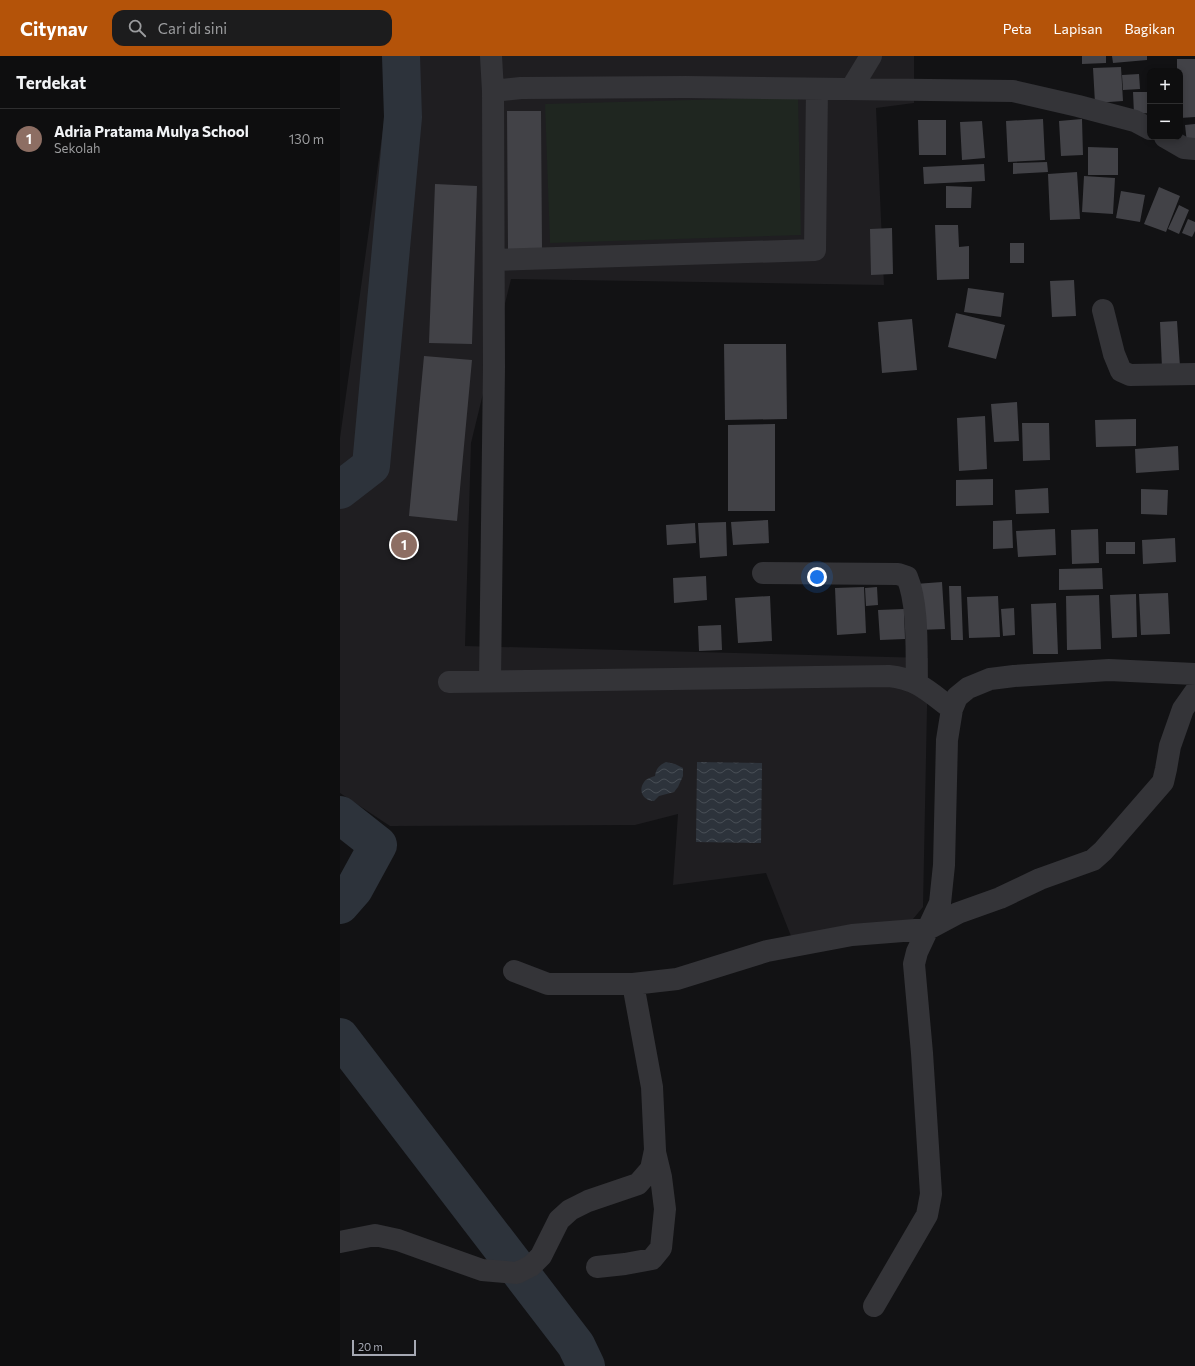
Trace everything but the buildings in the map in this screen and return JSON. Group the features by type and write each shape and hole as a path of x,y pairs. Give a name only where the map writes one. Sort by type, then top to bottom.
{"street":[{"path":"490,681 494,367 493,91 491,56"},
{"path":"851,89 871,56"},
{"path":"493,91 521,88 686,87 1013,91 1135,121 1147,127"},
{"path":"494,260 815,250 817,89"},
{"path":"1170,140 1184,148 1195,149"},
{"path":"1103,310 1114,354 1121,371 1130,375 1195,374"},
{"path":"763,573 898,574 906,577 910,586 915,619 917,683"},
{"path":"874,1306 927,1215 931,1194 922,1053 914,964 917,952 940,903 944,865 947,740 952,709 957,697 968,688 990,679 1014,676 1109,670 1195,674"},
{"path":"449,682 889,676 904,678 917,683 952,709"},
{"path":"514,971 548,984 633,984 677,979 767,950 852,935 928,929 958,913 1000,898 1040,879 1093,860 1103,851 1163,782 1170,746 1183,709 1195,692"},
{"path":"597,1267 652,1259 661,1248 665,1209 661,1177 655,1150 652,1087 633,984"},
{"path":"340,1242 375,1235 398,1240 482,1270 517,1273 531,1266 541,1256 559,1220 570,1210 588,1201 638,1184 651,1170 655,1150"}],"shaded area":[{"path":"410,56 914,56 914,103 876,108 884,285 511,279 471,443 465,646 928,658 923,907 908,925 791,936 766,873 673,885 678,814 635,825 390,826 340,793 340,438 387,100 410,72"},
{"path":"798,97 801,235 550,243 545,104"}],"water":[{"path":"666,762 683,768 683,776 678,787 674,792 659,796 654,801 646,799 641,790 643,783 655,776 656,771 661,764"},
{"path":"697,762 762,763 761,843 696,842"}],"waterway":[{"path":"340,490 371,466 403,117 401,56"},
{"path":"340,815 378,845 354,889 340,905"},
{"path":"340,1037 576,1345 586,1366"}],"place":[{"name":"Adria Pratama Mulya School","path":"404,545"}]}
